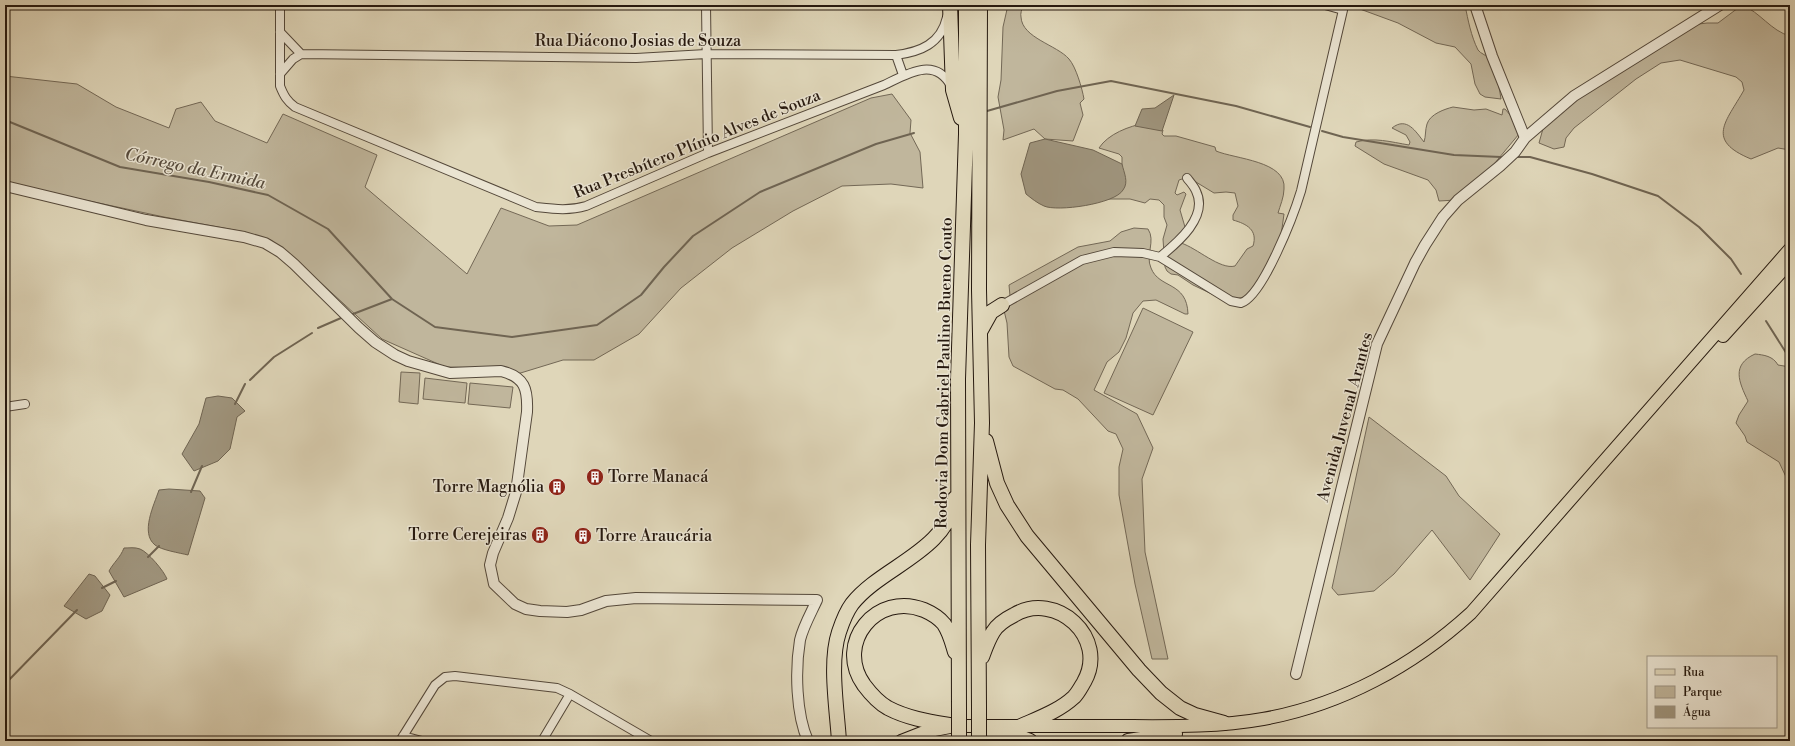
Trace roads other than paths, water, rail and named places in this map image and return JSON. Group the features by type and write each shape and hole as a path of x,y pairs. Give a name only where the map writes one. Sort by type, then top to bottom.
{"highway":[{"name":"Rodovia Dom Gabriel Paulino Bueno Couto","path":"959,741 958,379 966,134 966,5"},
{"name":"Rodovia Dom Gabriel Paulino Bueno Couto","path":"979,741 978,545 982,423 979,290 980,5"},
{"path":"950,6 953,90 966,134"},
{"path":"979,290 1002,305 991,312 980,330"},
{"path":"982,423 996,483 1007,505 1027,536 1139,670 1161,692 1180,708 1195,715 1224,723"},
{"path":"840,741 834,656 839,632 845,615 851,605 866,589 933,539 947,521 954,504 959,471"},
{"path":"955,726 906,716 886,707 869,693 859,678 855,664 854,654 857,638 866,622 883,610 896,606 916,607 931,613 942,622 951,638 959,666"},
{"path":"979,663 993,631 1004,620 1028,608 1040,607 1059,611 1076,622 1084,632 1091,654 1090,666 1086,678 1075,696 1059,709 1021,726"},
{"path":"993,732 1015,734 1030,741"},
{"path":"1128,741 1175,734"}],"main road":[{"path":"901,741 924,732 955,726 1167,726 1224,723 1275,717 1328,702 1385,675 1430,647 1471,613 1790,249"},
{"path":"909,741 936,734 969,731 1097,731 1175,734 1254,728 1300,719 1362,695 1405,672 1433,653 1467,625 1500,592 1790,262"}],"street":[{"name":"Rua Presbítero Plínio Alves de Souza","path":"280,5 280,86 284,95 295,107 536,207 572,210 586,206 708,153 884,85 903,75 930,68 946,77 953,90"},
{"path":"706,5 708,153"},
{"path":"1002,305 1082,260 1114,252 1143,253 1160,257 1236,303 1245,302 1252,294 1277,254 1291,222 1301,191 1343,10 1325,5"},
{"path":"1475,5 1492,56 1526,138"},
{"name":"Avenida Juvenal Arantes","path":"1296,674 1377,344 1415,263 1443,218 1458,200 1515,152 1526,138 1574,96 1720,5"},
{"name":"Rua Diácono Josias de Souza","path":"301,54 636,58 706,54 896,55 914,53 929,45 938,36 946,24 950,6"},
{"path":"280,32 301,54 293,59 280,74"},
{"path":"896,55 903,75"},
{"path":"1160,257 1180,240 1194,222 1199,201 1196,191 1187,178"},
{"path":"5,186 160,222 244,237 264,243 280,252 294,264 375,342 408,361 450,373 501,371 509,373 521,380 526,392 527,412 516,492 508,518 493,553 490,565 494,584 515,604 526,609 540,611 567,612 581,610 606,601 636,598 817,600 801,639 797,667 800,719 808,741"},
{"path":"5,407 25,404"},
{"path":"422,741 402,738 435,685 445,677 455,676 526,683 557,688 651,741"},
{"path":"542,741 570,694"}],"water":[{"path":"1174,95 1162,131 1135,126 1142,109 1155,108"},
{"path":"1045,139 1093,150 1122,164 1126,181 1125,187 1118,195 1098,203 1085,206 1051,208 1037,202 1026,194 1021,174 1030,143"},
{"path":"218,396 232,398 245,411 237,417 230,449 218,461 194,471 182,454 199,424 206,398"},
{"path":"169,489 200,491 205,498 188,555 158,547 151,540 148,526 159,490"},
{"path":"124,548 136,548 143,551 163,571 167,579 124,597 109,571 121,555"},
{"path":"89,574 95,576 110,595 102,611 86,619 64,606"}],"waterway":[{"path":"987,111 1057,91 1111,81 1236,106 1310,127"},
{"name":"Córrego da Ermida","path":"5,120 120,167 209,182 268,195 328,229 392,299 435,327 512,337 597,325 641,295 664,267 693,236 760,192 876,144 914,133"},
{"path":"1322,131 1343,137 1454,155 1501,157"},
{"path":"1517,157 1530,157 1592,174 1658,196 1699,227 1731,259 1741,274"},
{"path":"353,314 392,299"},
{"path":"318,328 341,318"},
{"path":"1766,321 1790,359"},
{"path":"250,380 274,357 312,333"},
{"path":"235,404 245,384"},
{"path":"191,492 202,466"},
{"path":"148,557 159,546"},
{"path":"102,588 116,581"},
{"path":"5,684 77,610"}],"place":[{"name":"Torre Manacá","path":"595,477"},
{"name":"Torre Magnólia","path":"557,487"},
{"name":"Torre Cerejeiras","path":"540,535"},
{"name":"Torre Araucária","path":"583,536"}]}
